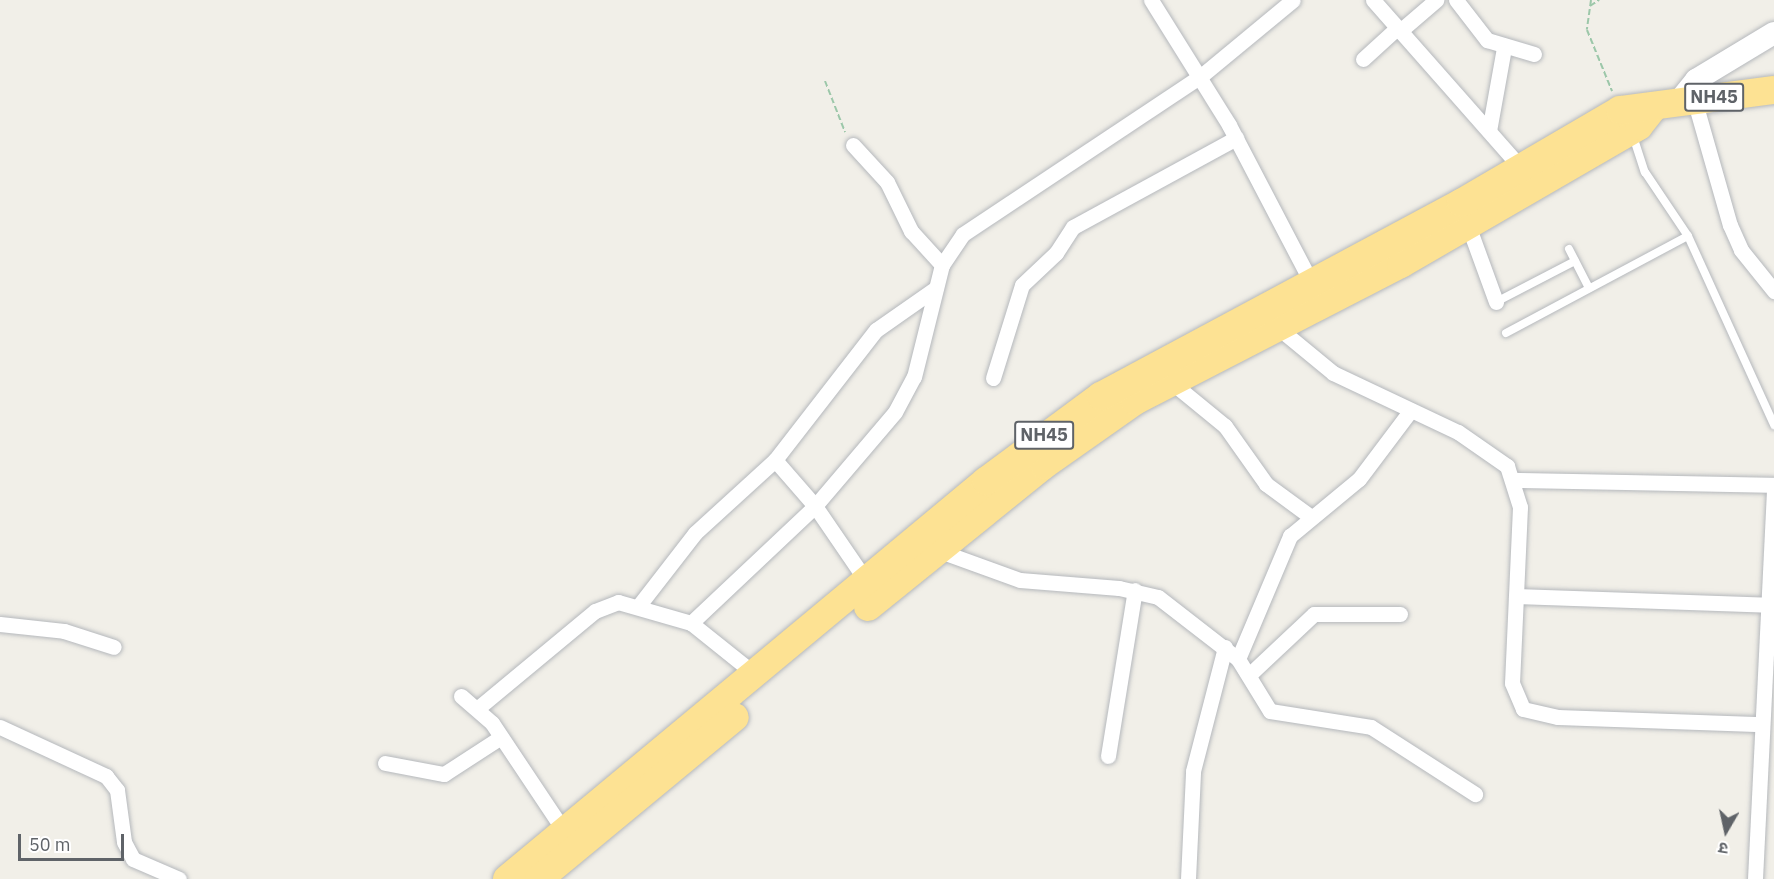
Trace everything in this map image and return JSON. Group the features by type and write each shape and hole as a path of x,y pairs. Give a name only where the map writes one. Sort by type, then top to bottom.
{"highway":[{"name":"NH45","path":"507,879 1068,418 1521,168 1626,120 1676,102 1774,90"},
{"name":"NH45","path":"539,879 937,550 1083,435 1170,381 1468,225 1626,120"}],"street":[{"path":"1151,0 1201,76 1312,284"},
{"path":"691,623 815,506 906,394 942,265 963,234 982,219 1201,76 1293,0"},
{"path":"1373,0 1521,168"},
{"path":"1363,59 1436,0"},
{"path":"1456,0 1479,33 1504,48 1534,54"},
{"path":"1774,33 1696,80 1676,102 1742,250 1774,291"},
{"path":"1489,131 1504,48"},
{"path":"993,378 1022,285 1056,253 1073,227 1236,138"},
{"path":"853,145 886,182 910,231 942,265"},
{"path":"1468,225 1496,302"},
{"path":"640,604 695,533 774,460 876,330 898,310 936,288"},
{"path":"1276,326 1333,373 1492,452 1515,480 1520,526 1512,683 1523,710 1558,717 1762,724"},
{"path":"1170,381 1225,426 1266,484 1311,517"},
{"path":"1238,659 1284,545 1311,517 1370,467 1411,410"},
{"path":"774,460 815,506 867,582"},
{"path":"1515,480 1774,485 1755,879"},
{"path":"937,550 1020,580 1135,590 1169,604 1238,659 1270,711 1371,727 1476,794"},
{"path":"1108,756 1135,590"},
{"path":"1516,596 1768,605"},
{"path":"478,708 595,611 618,602 640,604 691,623 756,675"},
{"path":"1249,675 1314,614 1400,614"},
{"path":"0,624 64,631 114,647"},
{"path":"1188,879 1193,771 1225,647"},
{"path":"461,696 478,708 501,738 564,831"},
{"path":"0,727 106,776 117,790 123,842 133,859 179,879"},
{"path":"385,764 444,774 501,738"}],"lane":[{"path":"1626,120 1645,172 1688,236 1774,425"},
{"path":"1506,333 1688,236"},
{"path":"1569,249 1589,288"},
{"path":"1496,302 1575,261"}],"path":[{"path":"1591,0 1587,30 1626,120"},
{"path":"1590,6 1599,0"},
{"path":"825,81 853,145"}]}
